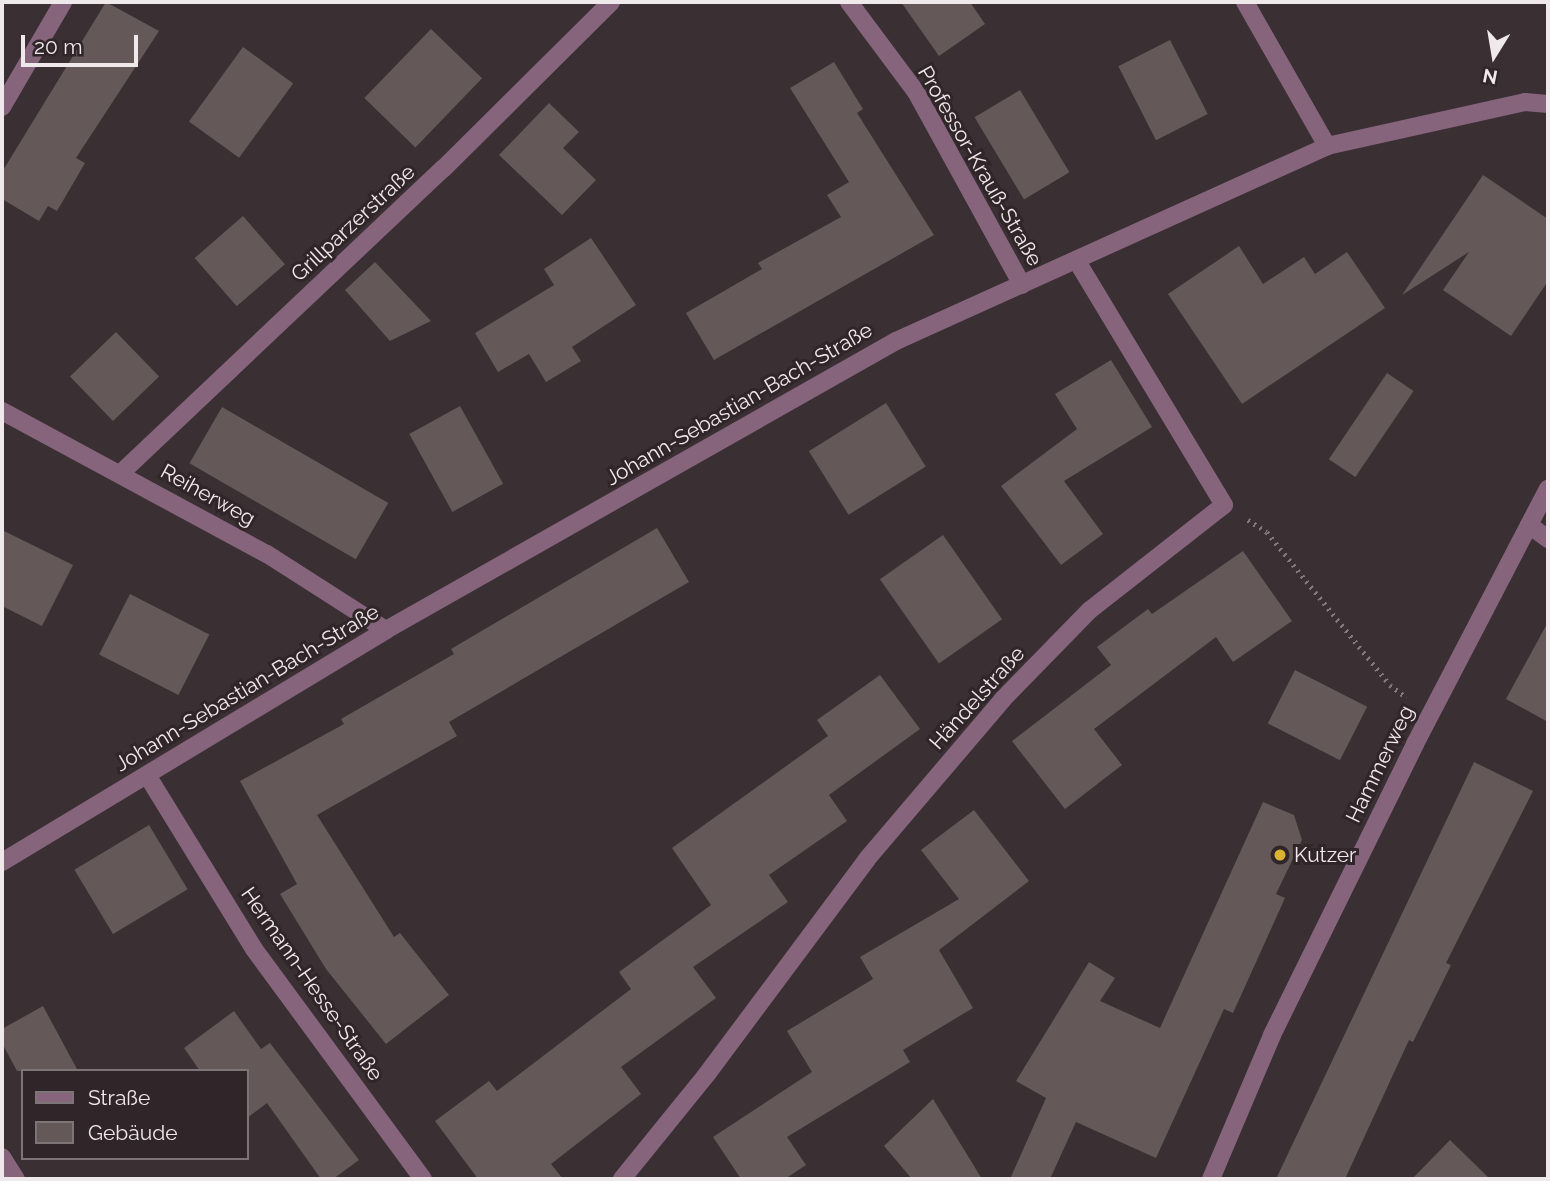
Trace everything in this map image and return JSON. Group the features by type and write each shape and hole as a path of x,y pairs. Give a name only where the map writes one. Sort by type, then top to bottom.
{"street":[{"path":"2,107 63,2"},
{"name":"Grillparzerstraße","path":"121,473 443,169 611,2"},
{"name":"Professor-Krauß-Straße","path":"849,2 916,92 1022,285"},
{"path":"1245,2 1327,146"},
{"name":"Johann-Sebastian-Bach-Straße","path":"2,862 386,630 896,341 1327,146 1525,102 1548,104"},
{"path":"1077,261 1224,505"},
{"name":"Reiherweg","path":"2,411 267,554 386,630"},
{"name":"Hammerweg","path":"1211,1179 1272,1035 1430,715 1548,489"},
{"name":"Händelstraße","path":"622,1179 707,1074 867,859 1003,699 1090,610 1224,505"},
{"path":"1530,525 1548,539"},
{"name":"Hermann-Hesse-Straße","path":"148,775 254,949 423,1179"},
{"path":"2,1157 16,1179"}],"path":[{"path":"1224,505 1267,532 1391,685 1430,715"}],"building":[{"path":"106,2 159,31 76,158 85,163 57,211 48,206 39,221 2,199 2,172"},
{"path":"901,2 970,2 985,24 939,56"},
{"path":"431,29 482,78 415,147 364,98"},
{"path":"1170,40 1208,114 1156,140 1118,66"},
{"path":"243,47 293,83 239,158 189,121"},
{"path":"834,62 863,109 857,113 934,235 714,360 686,313 762,269 758,263 841,217 827,195 849,182 790,88"},
{"path":"1020,90 1069,172 1024,200 975,117"},
{"path":"549,103 579,132 563,148 596,180 562,215 499,155"},
{"path":"1483,175 1548,219 1548,281 1511,336 1443,290 1469,252 1402,295"},
{"path":"243,216 285,264 237,306 195,258"},
{"path":"591,238 636,305 572,347 581,361 546,382 529,354 498,372 475,333 554,285 544,269"},
{"path":"1239,246 1263,284 1304,257 1315,274 1347,252 1385,308 1242,404 1168,294"},
{"path":"375,262 431,321 390,341 345,290"},
{"path":"116,332 159,377 113,421 70,376"},
{"path":"1111,360 1152,427 1064,481 1103,534 1061,565 1001,486 1077,429 1055,394"},
{"path":"1387,373 1414,391 1355,477 1329,459"},
{"path":"886,403 926,467 849,515 809,451"},
{"path":"460,406 503,484 452,512 409,434"},
{"path":"222,407 388,503 356,559 190,463"},
{"path":"657,528 689,582 449,722 457,736 317,815 394,937 400,933 449,995 386,1044 326,969 280,894 297,884 240,781 344,724 341,719 454,654 451,649"},
{"path":"2,530 73,565 42,626 2,606"},
{"path":"943,535 1002,619 939,664 880,579"},
{"path":"1243,551 1292,621 1233,662 1216,637 1094,729 1122,765 1065,809 1012,741 1111,665 1097,647 1148,609 1152,614"},
{"path":"130,594 209,634 178,695 99,655"},
{"path":"1548,622 1548,722 1506,699"},
{"path":"1295,670 1367,707 1340,760 1268,723"},
{"path":"880,675 920,729 829,795 847,821 769,875 788,902 693,967 716,998 621,1067 641,1094 551,1164 563,1179 478,1179 435,1121 489,1081 497,1091 631,989 619,972 711,905 672,848 828,736 817,720"},
{"path":"1474,762 1533,791 1446,963 1451,965 1413,1042 1409,1040 1345,1179 1276,1179"},
{"path":"1263,802 1294,815 1302,840 1276,894 1285,898 1233,1013 1224,1009 1156,1158 1076,1122 1050,1179 1010,1179 1046,1098 1016,1081 1089,962 1115,978 1100,1001 1160,1028"},
{"path":"974,810 1029,881 939,950 973,1008 903,1050 910,1062 787,1137 806,1165 785,1179 741,1179 713,1137 812,1072 787,1031 873,979 860,957 959,899 921,850"},
{"path":"149,825 188,889 113,934 74,870"},
{"path":"43,1006 77,1069 17,1071 2,1043 2,1029"},
{"path":"234,1011 261,1049 270,1043 359,1160 333,1179 321,1179 267,1103 248,1117 248,1069 199,1069 184,1048"},
{"path":"933,1099 982,1179 912,1179 884,1146"},
{"path":"1450,1140 1490,1179 1412,1179"}],"place":[{"name":"Kutzer","path":"1280,855"}]}
